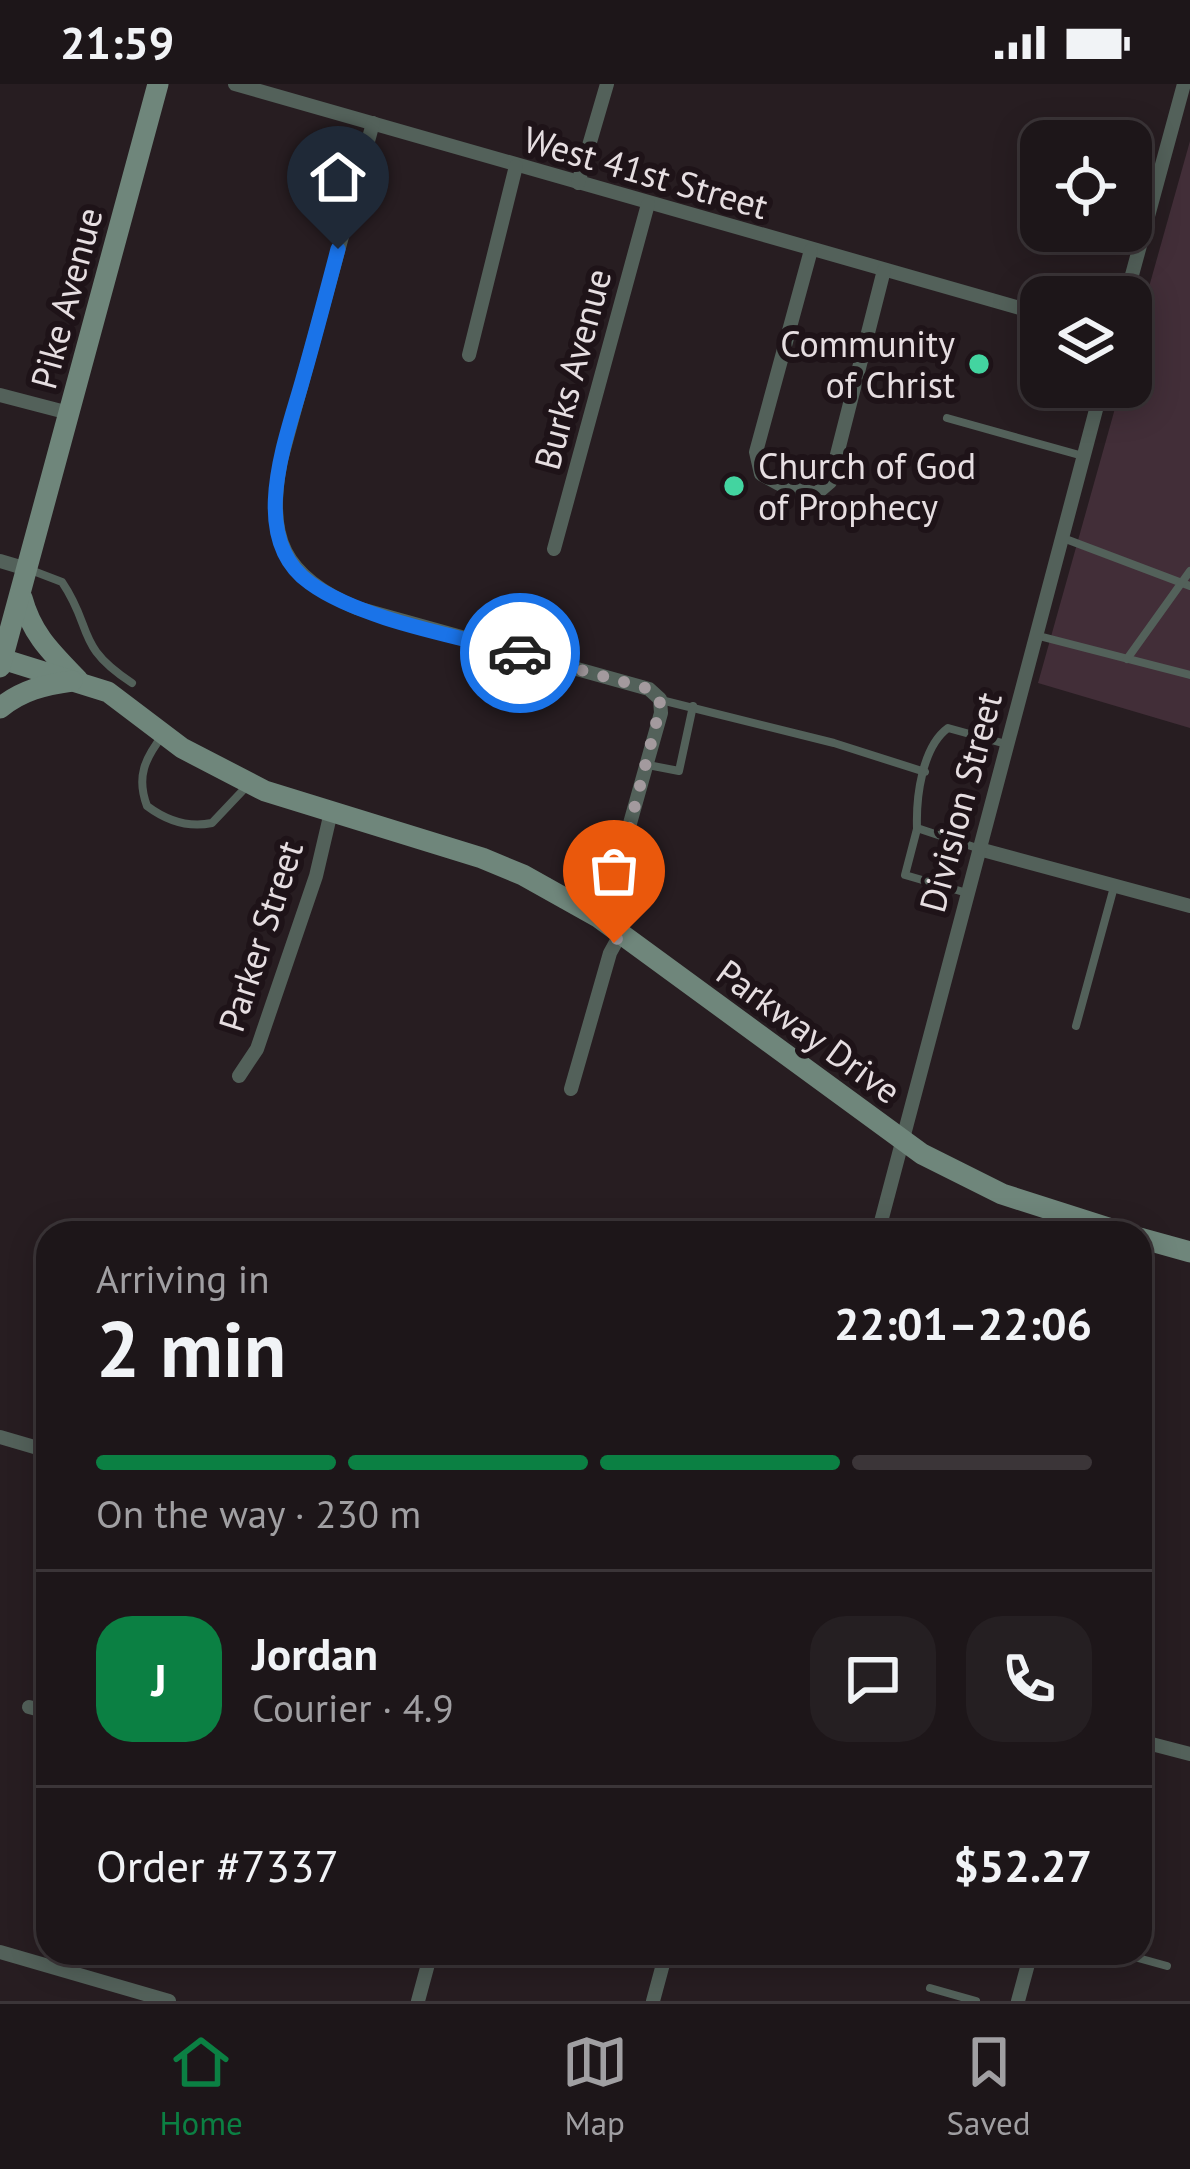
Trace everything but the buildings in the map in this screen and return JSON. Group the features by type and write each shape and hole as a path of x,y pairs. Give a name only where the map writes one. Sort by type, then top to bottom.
{"street":[{"name":"Pike Avenue","path":"1,663 158,84"},
{"name":"West 41st Street","path":"235,84 1020,308"},
{"path":"578,184 607,84"},
{"path":"1132,276 1183,87 1163,84"},
{"path":"373,123 278,477 277,524 290,562 312,585 357,608 649,689 659,699 661,713 647,765 611,891 598,916"},
{"path":"469,355 515,166"},
{"name":"Burks Avenue","path":"554,549 648,204"},
{"path":"812,250 756,452 761,474 779,484 816,494 830,482 884,270"},
{"path":"0,395 69,413"},
{"name":"Division Street","path":"881,1221 1097,408"},
{"path":"0,561 27,569"},
{"name":"Parkway Drive","path":"21,594 28,623 40,642 78,680"},
{"name":"Parkway Drive","path":"1,663 78,680 108,692 163,734 249,783 524,875 598,916 902,1140 1054,1221"},
{"path":"0,708 15,695 39,686 78,680"},
{"name":"Parker Street","path":"239,1076 257,1049 316,876 331,812"},
{"path":"979,849 1190,906"},
{"path":"571,1090 610,953 621,933"},
{"path":"1152,1241 1190,1252"},
{"path":"0,1437 36,1447"},
{"path":"29,1706 36,1708"},
{"path":"1152,1744 1190,1754"},
{"path":"0,1952 36,1964"},
{"path":"38,1965 122,1994 169,2001"},
{"path":"418,2001 428,1965"},
{"path":"653,2001 663,1965"},
{"path":"1018,2001 1025,1965"}],"lane":[{"path":"947,418 1084,457"},
{"path":"1062,538 1186,585"},
{"path":"27,569 62,583 92,649 132,683"},
{"path":"1127,659 1186,585 1190,571"},
{"path":"1034,635 1190,674"},
{"path":"659,699 834,742 925,772"},
{"path":"647,765 679,771 693,706"},
{"path":"967,893 905,875 925,772 934,739 948,728 1006,744"},
{"path":"163,734 145,758 141,775 148,806 160,815 176,822 212,823 249,783"},
{"path":"917,829 979,849"},
{"path":"1076,1026 1115,886"},
{"path":"1152,1962 1167,1966"},
{"path":"930,1988 976,2001"}],"shaded area":[{"path":"1190,141 1190,728 1038,683 1115,408 1152,408 1152,276"}],"way so far":[{"path":"520,653 649,689 661,704 621,860 598,916 621,933 614,943"}],"place":[{"name":"Community of Christ","path":"979,364"},
{"name":"Church of God of Prophecy","path":"734,486"}],"route":[{"path":"338,249 278,477 277,524 285,556 312,585 357,608 520,653"}]}
